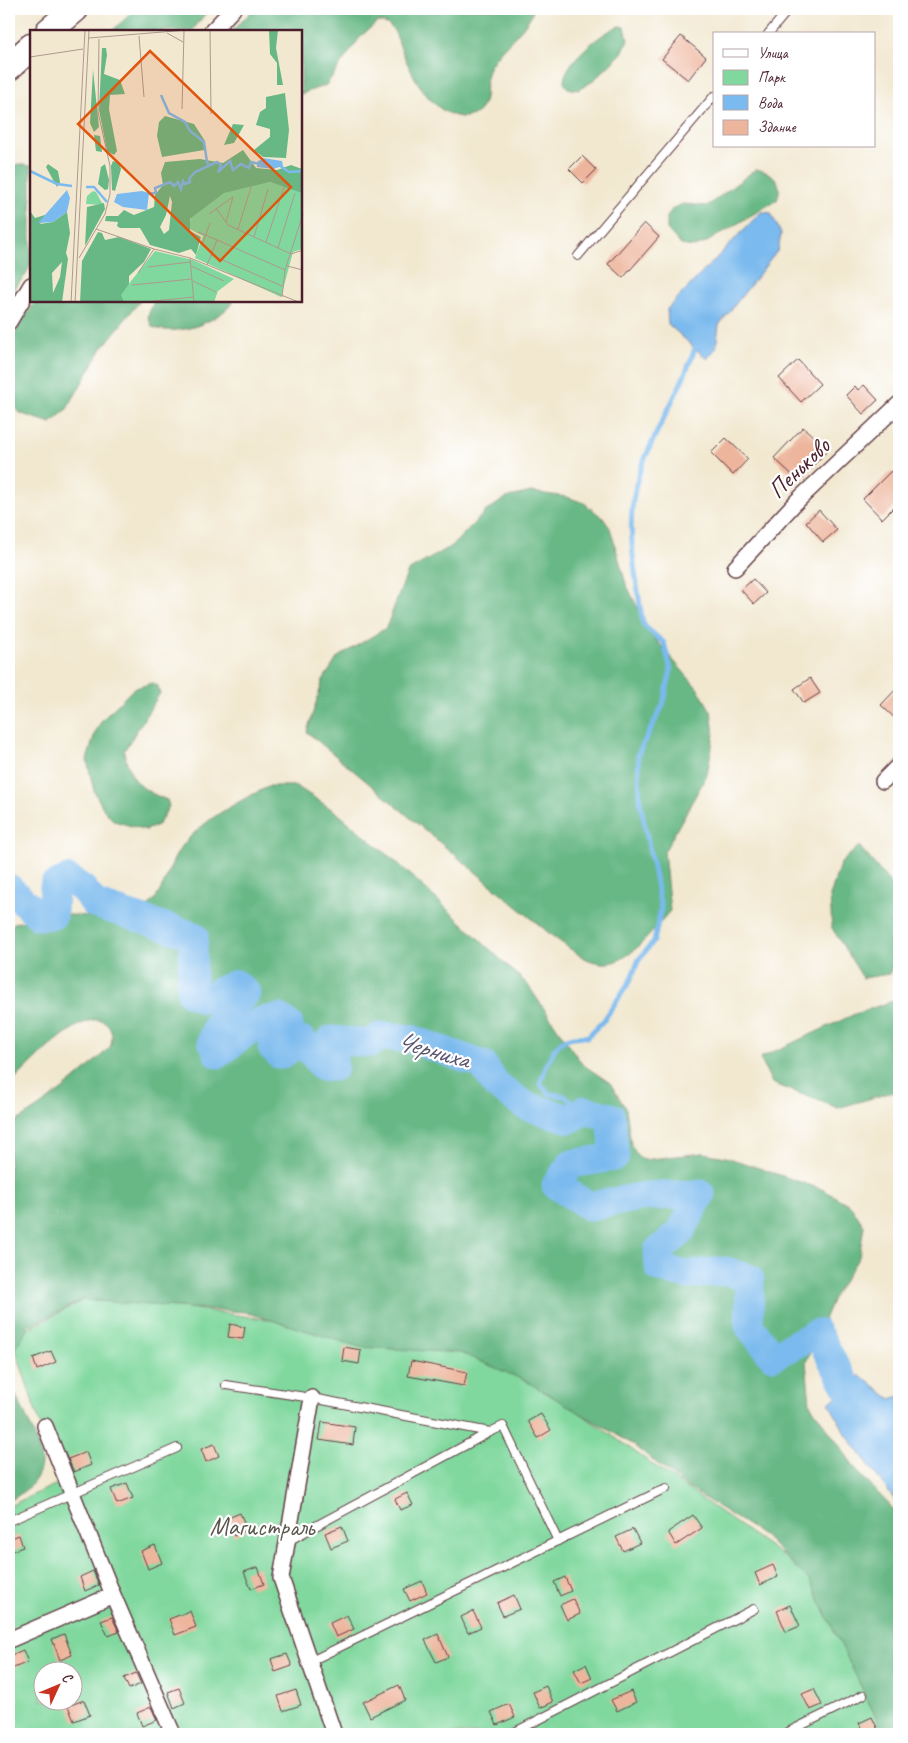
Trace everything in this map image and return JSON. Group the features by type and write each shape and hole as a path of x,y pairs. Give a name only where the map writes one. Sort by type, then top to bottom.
{"highway":[{"path":"51,30 75,9"},
{"path":"9,67 30,48"}],"street":[{"path":"213,30 234,9"},
{"path":"9,322 30,287"},
{"name":"Пеньково","path":"735,568 796,502 899,404"},
{"path":"883,781 899,765"},
{"path":"312,1398 281,1578 311,1661 334,1734"},
{"path":"45,1426 113,1595 173,1734"},
{"path":"9,1640 113,1595"}],"lane":[{"path":"770,32 789,9"},
{"path":"578,256 713,97"},
{"path":"226,1385 312,1398 490,1432"},
{"path":"286,1542 503,1426 558,1541"},
{"path":"9,1522 73,1492 176,1448"},
{"path":"311,1661 666,1488"},
{"path":"511,1734 754,1609"},
{"path":"784,1734 862,1696"},
{"path":"9,1722 13,1734"}],"green space":[{"path":"136,9 209,9 193,30 113,30"},
{"path":"254,9 534,9 525,24 490,66 487,72 482,107 476,114 464,117 446,112 430,99 416,80 393,29 384,23 377,22 361,36 326,85 302,94 302,30 233,30"},
{"path":"619,26 625,27 628,40 622,53 593,81 578,90 568,88 564,83 565,75 576,58 593,42"},
{"path":"18,164 30,166 30,265 26,275 9,294 9,167"},
{"path":"756,169 776,179 779,188 777,200 705,243 694,247 681,245 667,229 667,217 673,208 683,204 707,206"},
{"path":"35,302 139,302 102,348 67,409 51,423 22,414 13,407 9,395 9,347 18,327"},
{"path":"154,302 233,302 218,316 207,322 185,329 162,330 152,327 148,316"},
{"path":"531,492 567,497 584,503 603,518 610,528 626,584 650,633 698,689 711,711 714,734 707,775 664,852 670,911 636,948 616,961 604,963 592,961 582,957 555,938 307,732 323,680 338,657 386,628 408,571 452,546 485,512 506,498"},
{"path":"152,683 158,686 160,693 124,751 129,769 137,782 149,792 167,800 169,806 159,824 146,830 114,821 104,810 94,791 87,760 95,733 102,720 133,689"},
{"path":"270,786 296,786 336,812 401,866 527,984 582,1064 610,1083 626,1109 631,1145 637,1155 643,1160 703,1153 726,1157 824,1190 851,1206 864,1226 859,1257 833,1298 806,1362 810,1404 858,1472 899,1515 899,1734 884,1734 810,1581 763,1535 687,1487 634,1445 526,1381 461,1353 360,1347 245,1312 82,1300 28,1327 9,1360 9,1126 49,1099 86,1070 110,1047 112,1033 110,1028 101,1020 89,1021 74,1028 42,1053 9,1086 9,930 14,923 56,916 78,915 111,919 134,915 145,909 159,893 177,854 192,835 223,811"},
{"path":"859,846 891,884 899,913 899,953 889,974 863,978 832,928 830,896 840,864"},
{"path":"899,999 899,1090 838,1108 772,1083 760,1058 855,1014"},
{"name":"Магистраль","path":"94,1294 495,1353 808,1574 888,1734 9,1734 9,1506 59,1483 12,1338"},
{"path":"9,1381 34,1435 41,1456 41,1464 34,1482 25,1491 9,1501"}],"water":[{"path":"761,212 771,213 781,234 778,250 719,325 716,348 707,359 668,324 667,309"},
{"path":"860,1375 891,1399 899,1396 899,1506 846,1434 829,1403"}],"building":[{"path":"681,36 706,57 688,80 662,59"},
{"path":"582,156 596,170 583,183 569,169"},
{"path":"644,223 659,237 623,278 608,264"},
{"path":"798,360 820,384 801,402 779,378"},
{"path":"864,385 878,400 863,414 846,395 855,386 858,390"},
{"path":"803,427 828,450 799,481 774,458"},
{"path":"726,438 748,459 733,475 711,453"},
{"path":"891,471 899,479 899,502 882,519 863,499"},
{"path":"819,510 837,530 823,542 806,522"},
{"path":"753,579 766,593 754,604 741,590"},
{"path":"810,678 820,693 804,703 794,689"},
{"path":"899,686 899,722 881,705"},
{"path":"230,1324 245,1327 243,1339 228,1337"},
{"path":"344,1347 361,1350 359,1364 342,1361"},
{"path":"51,1351 56,1362 37,1370 33,1358"},
{"path":"411,1361 467,1372 464,1386 408,1376"},
{"path":"541,1414 551,1430 538,1438 528,1421"},
{"path":"322,1422 355,1427 353,1445 319,1440"},
{"path":"214,1444 219,1456 206,1462 201,1449"},
{"path":"86,1452 91,1465 74,1472 68,1459"},
{"path":"127,1483 133,1498 117,1504 111,1489"},
{"path":"407,1493 413,1505 400,1510 395,1499"},
{"path":"240,1513 247,1529 234,1536 226,1519"},
{"path":"693,1515 702,1528 676,1545 668,1532"},
{"path":"342,1526 348,1541 331,1548 325,1533"},
{"path":"633,1529 640,1543 623,1551 616,1537"},
{"path":"19,1535 23,1547 9,1552 9,1539"},
{"path":"155,1545 162,1563 148,1569 141,1551"},
{"path":"773,1565 778,1577 760,1585 755,1573"},
{"path":"258,1567 264,1584 251,1589 244,1572"},
{"path":"93,1571 99,1585 85,1591 80,1577"},
{"path":"565,1577 571,1591 560,1596 554,1582"},
{"path":"422,1581 427,1593 410,1601 404,1589"},
{"path":"514,1595 520,1609 503,1616 497,1603"},
{"path":"573,1599 580,1614 567,1620 560,1605"},
{"path":"790,1605 800,1626 786,1632 777,1611"},
{"path":"190,1611 196,1627 175,1635 169,1619"},
{"path":"473,1611 481,1627 468,1633 461,1617"},
{"path":"347,1615 354,1629 336,1637 330,1623"},
{"path":"112,1617 119,1632 108,1636 101,1621"},
{"path":"64,1634 72,1655 60,1660 52,1639"},
{"path":"438,1634 448,1657 436,1662 425,1640"},
{"path":"23,1650 28,1662 9,1670 9,1656"},
{"path":"287,1654 292,1666 275,1672 271,1659"},
{"path":"586,1664 592,1678 581,1683 574,1670"},
{"path":"136,1673 141,1684 129,1689 124,1678"},
{"path":"399,1685 405,1700 370,1717 363,1702"},
{"path":"546,1686 553,1702 540,1708 533,1692"},
{"path":"179,1688 185,1703 174,1708 168,1692"},
{"path":"814,1689 822,1705 810,1710 802,1694"},
{"path":"296,1690 301,1705 283,1711 278,1696"},
{"path":"631,1691 636,1702 617,1711 611,1700"},
{"path":"84,1700 90,1715 74,1721 70,1710 82,1710 82,1701"},
{"path":"509,1704 515,1717 497,1725 491,1712"},
{"path":"151,1707 157,1720 142,1726 137,1713"},
{"path":"872,1717 880,1734 864,1734 859,1723"}],"waterway":[{"path":"584,1110 565,1096 550,1094 540,1084 554,1049 567,1039 587,1037 604,1020 630,981 639,959 654,941 661,908 640,801 638,754 663,705 671,670 664,643 643,625 632,549 632,511 634,493 645,458 695,348"},
{"name":"Черниха","path":"9,888 39,916 53,915 54,886 68,879 83,889 95,904 194,936 191,993 203,999 236,984 246,993 217,1025 212,1040 218,1054 261,1021 280,1018 289,1025 272,1047 280,1055 303,1041 322,1066 334,1067 330,1040 371,1043 381,1036 411,1039 483,1065 496,1085 526,1106 570,1119 584,1110 611,1117 615,1157 571,1164 556,1185 589,1206 646,1196 701,1194 680,1233 658,1251 659,1268 687,1275 726,1271 750,1279 749,1326 773,1356 817,1333 851,1394 899,1430"}]}
